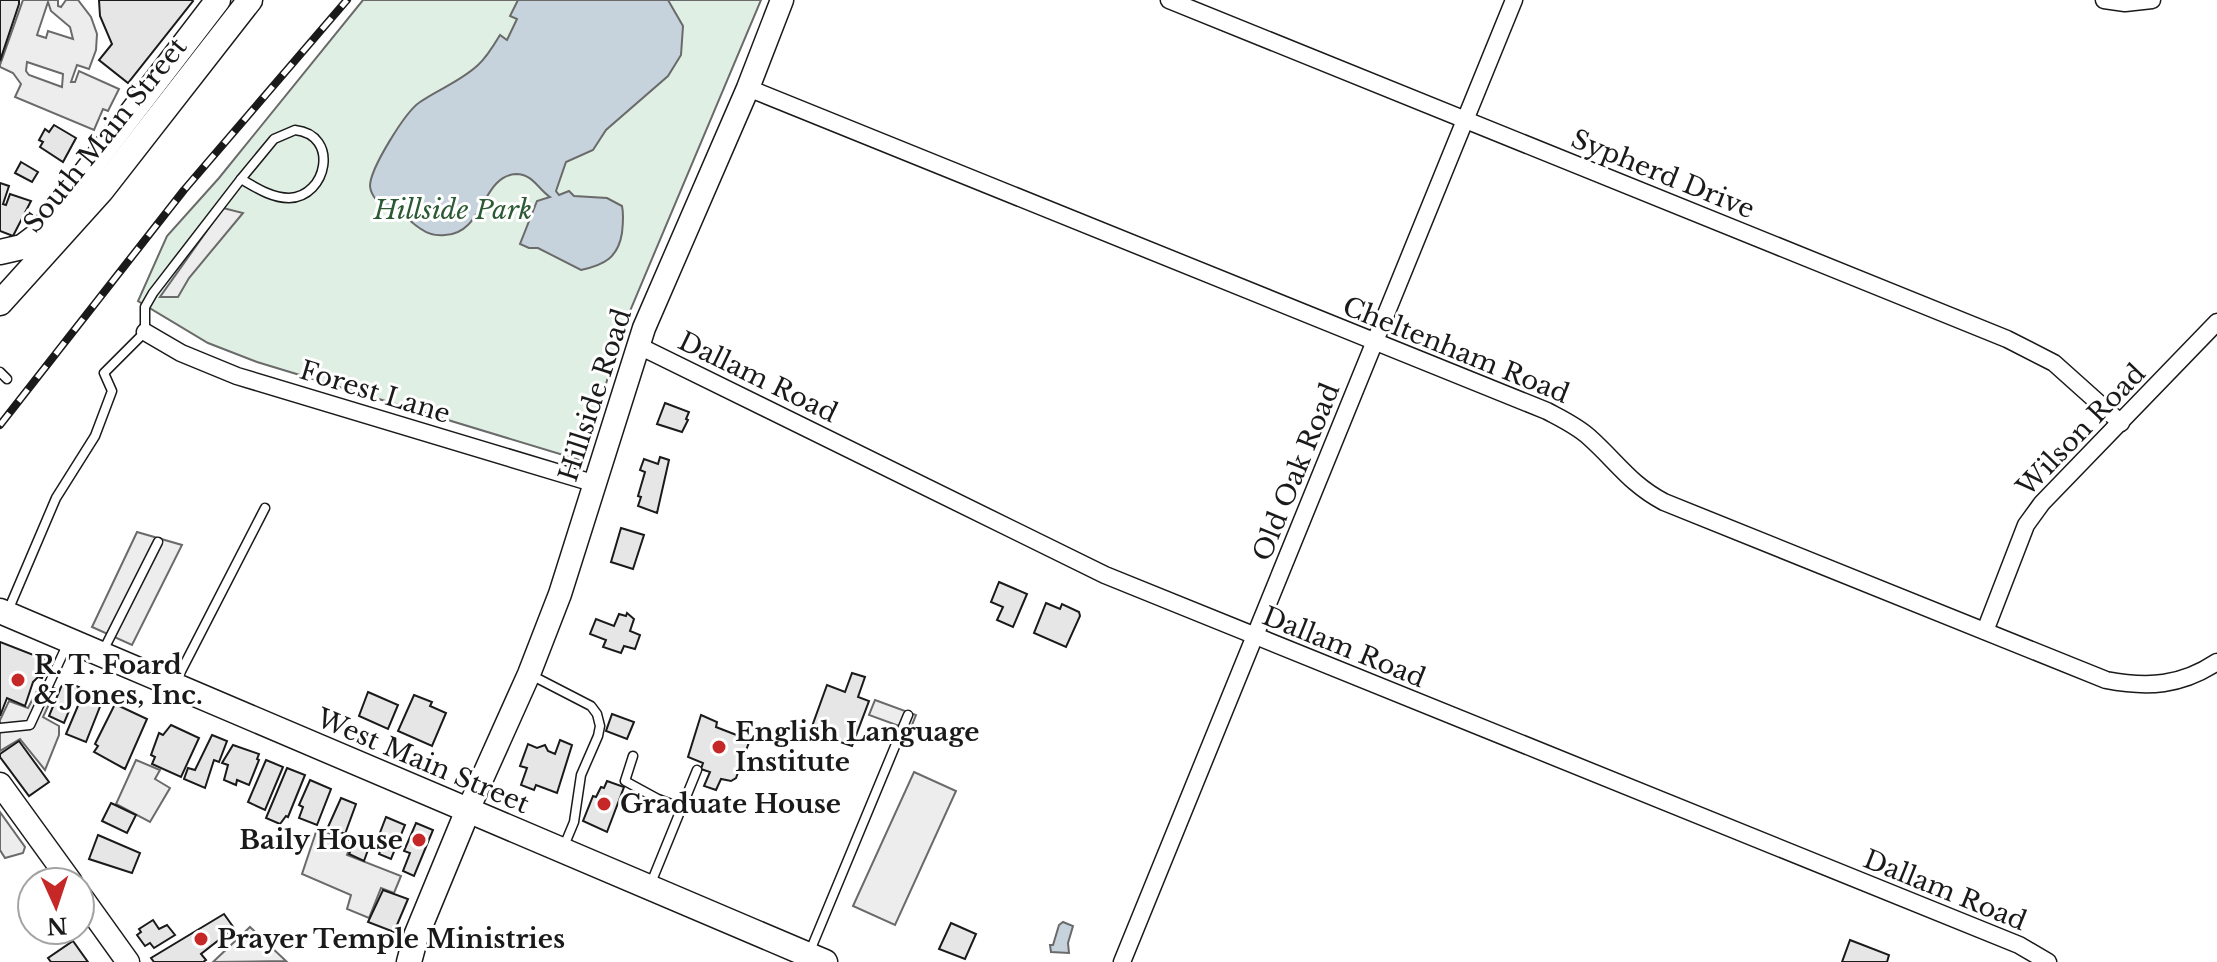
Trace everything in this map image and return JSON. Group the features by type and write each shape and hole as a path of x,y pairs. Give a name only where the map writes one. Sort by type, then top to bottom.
{"main road":[{"name":"South Main Street","path":"0,252 22,247 38,235 218,0"},
{"name":"South Main Street","path":"0,303 101,191 244,2"},
{"name":"West Main Street","path":"3,612 817,958"},
{"path":"409,962 416,936 468,810"}],"street":[{"name":"Hillside Road","path":"468,810 529,674 567,575 637,345 748,88 782,0"},
{"name":"Sypherd Drive","path":"1169,0 2031,350 2074,379 2121,423"},
{"name":"Old Oak Road","path":"1122,962 1514,0"},
{"path":"2104,0 2125,3 2152,0"},
{"name":"Cheltenham Road","path":"748,88 1547,411 1573,424 1642,490 1664,502 2106,680 2154,686 2180,682 2217,662"},
{"name":"Wilson Road","path":"1985,631 2026,525 2042,503 2217,322"},
{"name":"Forest Lane","path":"145,332 181,353 237,376 596,484"},
{"name":"Dallam Road","path":"637,345 1105,575 2019,945 2048,962"},
{"path":"0,784 59,866"},
{"path":"96,917 128,962"}],"lane":[{"path":"3,612 56,498 95,436 112,391 104,373 145,332 145,307 153,293 241,179 274,139 295,130 306,131 320,143 323,150 320,175 315,184 298,196 277,196 241,179"},
{"path":"173,685 265,508"},
{"path":"101,654 158,542"},
{"path":"0,728 30,725 69,640"},
{"path":"529,674 591,706 600,726 581,775 574,822 562,850"},
{"path":"817,958 908,715"},
{"path":"633,756 625,781 682,808"},
{"path":"649,887 697,770"}],"green space":[{"name":"Hillside Park","path":"363,0 761,0 622,330 583,461 257,362 208,343 138,301 167,236 219,178"}],"shaded area":[{"path":"23,0 58,0 61,7 66,0 78,0 91,17 97,34 96,50 89,69 77,65 71,82 75,82 79,71 119,89 108,111 103,109 94,130 15,97 21,84 13,73 0,65","holes":["48,2 51,11 70,27 73,39 48,31 46,38 37,35","27,62 63,74 62,87 29,75"]},
{"path":"518,0 668,0 683,26 681,55 668,76 606,130 593,150 566,162 556,191 559,195 569,191 574,196 607,198 622,206 622,233 617,249 603,263 581,270 538,248 520,244 537,201 550,197 531,179 522,175 504,177 488,194 468,225 458,232 445,235 424,231 411,222 405,211 388,211 376,200 370,186 389,141 414,108 478,65 500,35 507,40 517,19 510,16"},
{"path":"223,208 243,213 189,278 178,297 160,297"},
{"path":"137,532 182,545 132,645 92,627"},
{"path":"41,683 56,689 43,717 59,726 59,735 45,770 20,739 0,751 0,720 9,701 28,708"},
{"path":"875,700 916,715 910,730 869,715"},
{"path":"136,760 160,770 155,779 170,788 150,822 116,804"},
{"path":"914,772 956,791 895,925 853,906"},
{"path":"0,812 25,847 23,853 5,858 0,850"},
{"path":"317,829 352,841 347,855 401,876 394,893 381,888 369,918 347,909 351,895 302,874"},
{"path":"1063,922 1073,926 1068,943 1069,953 1051,952 1050,945 1053,945 1059,925"},
{"path":"250,927 286,961 213,962"}],"building":[{"path":"0,0 19,0 19,4 0,61"},
{"path":"99,0 193,1 128,83 99,60 112,44 100,16"},
{"path":"54,125 76,138 63,162 40,147 43,142 39,140 45,129 49,132"},
{"path":"21,162 38,172 32,182 15,173"},
{"path":"0,183 9,186 3,204 6,205 10,194 31,201 13,236 0,231"},
{"path":"665,403 689,412 682,432 657,424"},
{"path":"660,457 669,460 657,513 638,506 641,497 638,496 645,472 640,470 644,459 658,464"},
{"path":"621,528 644,535 633,569 611,562"},
{"path":"999,582 1027,594 1013,627 997,620 1003,607 991,602"},
{"path":"1046,603 1060,609 1062,604 1079,612 1066,647 1034,633"},
{"path":"627,613 634,619 630,631 640,635 635,649 624,646 621,653 603,647 606,640 590,634 596,619 614,626 619,614 626,616"},
{"name":"R. T. Foard & Jones, Inc.","path":"0,642 49,661 42,678 38,677 33,682 25,706 7,698 0,716"},
{"path":"852,673 865,677 858,697 869,701 852,746 810,732 827,685 845,692"},
{"path":"66,682 79,687 64,723 49,716"},
{"path":"368,692 398,705 388,729 359,716"},
{"path":"87,693 103,699 86,742 66,734 80,701 83,702"},
{"path":"414,695 432,702 430,706 446,713 432,746 398,731"},
{"path":"115,704 147,719 125,769 94,752"},
{"path":"612,714 634,722 627,739 606,731"},
{"name":"English Language Institute","path":"701,715 717,722 716,727 739,736 743,730 752,734 736,778 731,781 721,779 716,790 704,786 710,772 701,769 703,763 688,757"},
{"path":"171,725 199,738 181,777 152,764 155,757 151,755 159,733 163,735"},
{"path":"212,735 227,741 219,762 214,760 205,788 184,779 188,768 195,770"},
{"path":"560,740 572,745 557,793 536,785 534,790 521,785 527,768 520,766 528,744 537,748 545,745 548,751 555,754"},
{"path":"19,741 49,782 29,796 0,757"},
{"path":"233,745 259,754 249,785 237,780 236,785 224,780 228,765 222,763"},
{"path":"266,760 283,767 265,810 248,802"},
{"path":"287,768 305,775 288,817 280,824 266,818"},
{"path":"310,780 331,789 317,825 299,818 303,807 299,805"},
{"name":"Graduate House","path":"607,781 624,787 607,832 583,821 593,796 596,797"},
{"path":"341,798 356,804 345,834 328,827"},
{"path":"111,803 136,815 127,833 102,821"},
{"path":"386,817 405,825 391,859 379,854 382,846 376,843"},
{"name":"Baily House","path":"416,823 433,830 414,876 403,871 410,853 404,851"},
{"path":"98,835 140,853 132,873 89,859"},
{"path":"355,841 369,847 364,861 349,854"},
{"path":"383,890 408,899 394,932 368,922"},
{"name":"Prayer Temple Ministries","path":"224,914 234,928 201,954 206,960 203,962 154,962 151,958"},
{"path":"153,920 159,929 167,925 175,935 154,948 150,943 145,946 137,935 141,932 139,929"},
{"path":"951,923 976,934 965,959 939,949"},
{"path":"1850,940 1889,955 1887,962 1842,962"},
{"path":"66,946 77,946 88,962 51,962 48,958"}],"railway":[{"path":"0,425 184,190 347,0"}],"place":[{"name":"R. T. Foard & Jones, Inc.","path":"18,680"},
{"name":"English Language Institute","path":"719,747"},
{"name":"Graduate House","path":"604,804"},
{"name":"Baily House","path":"419,840"},
{"name":"Prayer Temple Ministries","path":"201,939"}]}
